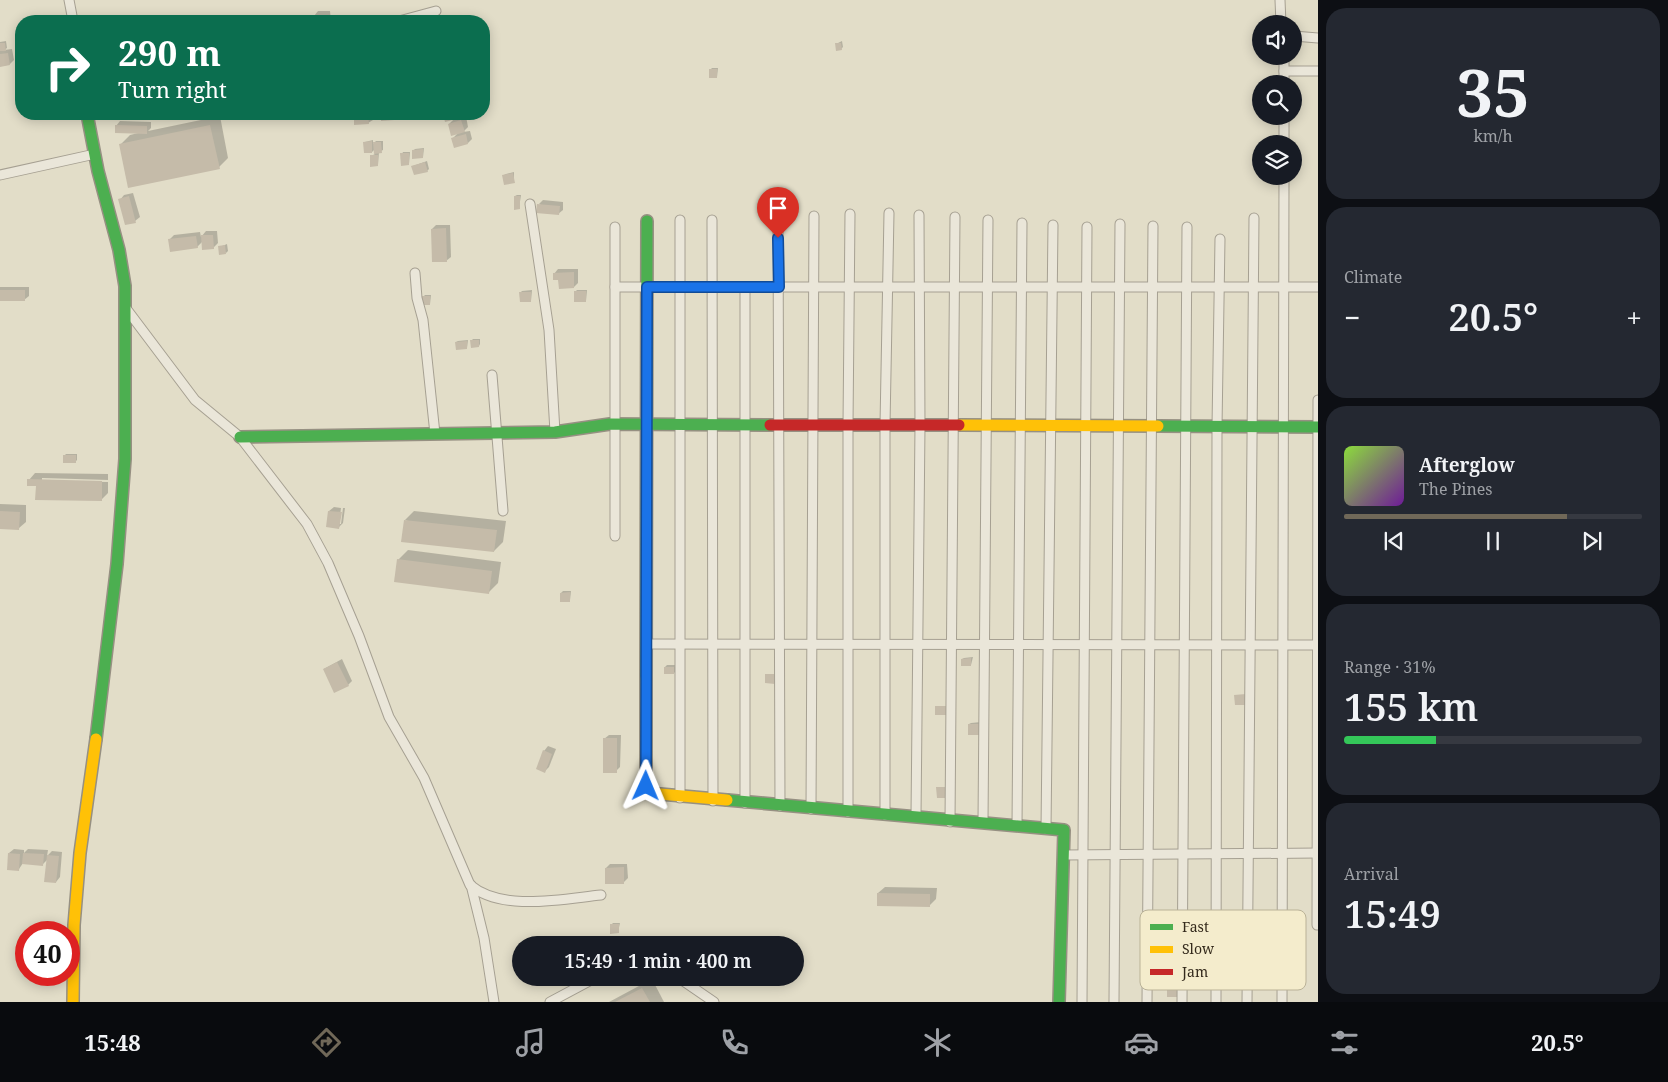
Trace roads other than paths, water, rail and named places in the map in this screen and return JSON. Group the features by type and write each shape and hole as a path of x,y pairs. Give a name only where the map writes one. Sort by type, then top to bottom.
{"street":[{"path":"69,0 72,15"},
{"path":"1280,0 1281,15"},
{"path":"421,15 436,11"},
{"path":"1302,37 1318,38"},
{"path":"1284,65 1284,75"},
{"path":"1284,71 1318,71"},
{"path":"73,1002 74,925 80,853 103,686 117,564 125,458 124,286 119,250 88,120"},
{"path":"0,175 95,154"},
{"path":"1282,910 1284,185"},
{"path":"530,204 549,330 555,432"},
{"path":"885,815 885,425 889,213"},
{"path":"848,812 850,214"},
{"path":"916,816 920,426 919,215"},
{"path":"811,809 814,216"},
{"path":"950,821 955,217"},
{"path":"1248,910 1254,218"},
{"path":"647,220 646,786 649,793 680,798 916,816 950,821 1064,830 1060,1002"},
{"path":"680,220 680,798"},
{"path":"712,220 713,800"},
{"path":"983,823 988,220"},
{"path":"778,221 780,806"},
{"path":"1016,826 1022,223"},
{"path":"1114,1002 1120,224"},
{"path":"1046,828 1053,225"},
{"path":"1147,910 1153,226"},
{"path":"615,227 615,536"},
{"path":"1082,1002 1086,227"},
{"path":"1183,910 1187,227"},
{"path":"1216,910 1217,427 1220,239"},
{"path":"415,273 423,320 434,434"},
{"path":"615,287 1318,287"},
{"path":"745,287 745,803"},
{"path":"125,307 195,400 240,437 307,524 328,563 390,717 424,778 470,885 484,938 494,1002"},
{"path":"492,375 502,510"},
{"path":"1317,925 1318,400"},
{"path":"240,437 555,432 615,425 1318,427"},
{"path":"647,644 1317,644"},
{"path":"1064,854 1216,855 1318,853"},
{"path":"470,885 481,894 496,899 534,901 600,896"},
{"path":"550,1002 580,986"},
{"path":"691,986 714,1002"}]}
